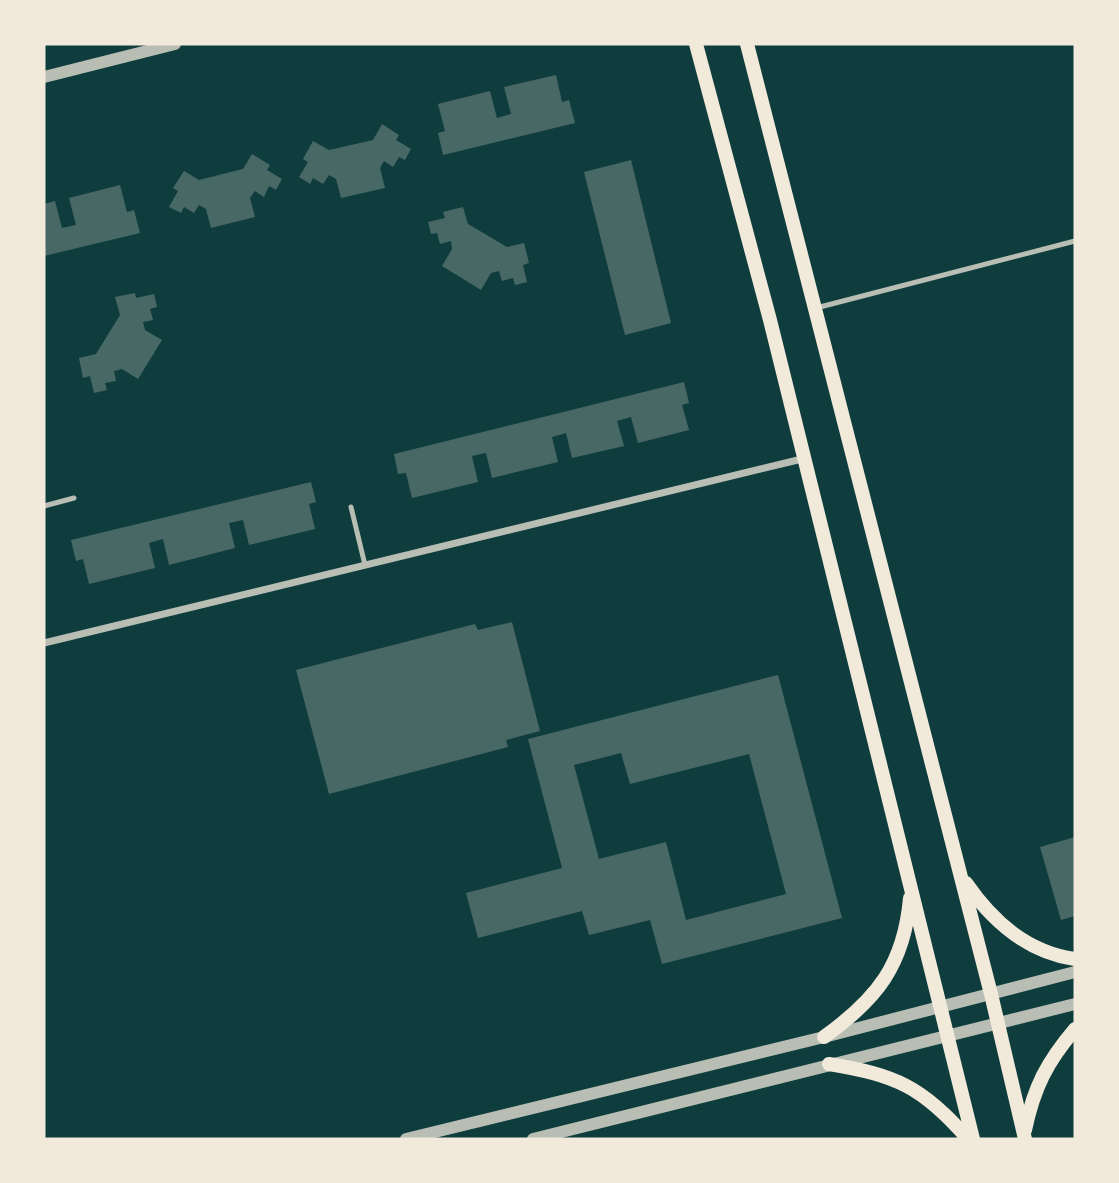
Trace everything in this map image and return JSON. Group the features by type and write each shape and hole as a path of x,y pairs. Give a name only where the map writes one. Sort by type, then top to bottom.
{"main road":[{"path":"696,44 770,320 802,459 942,1007 973,1139"},
{"path":"747,44 991,994 1024,1137"},
{"path":"961,876 977,900 1006,930 1045,952 1075,959"},
{"path":"824,1037 862,1008 888,975 897,957 907,924 911,886"},
{"path":"1024,1137 1031,1099 1040,1077 1075,1030"},
{"path":"829,1064 869,1070 908,1086 927,1097 947,1114 968,1139"}],"street":[{"path":"44,77 175,44"},
{"path":"44,643 802,459"},
{"path":"406,1139 824,1037 1075,972"},
{"path":"533,1139 1075,1004"}],"lane":[{"path":"813,309 1075,241"},
{"path":"44,506 74,498"},
{"path":"351,507 365,565"}],"building":[{"path":"556,75 562,102 569,100 575,123 443,155 438,133 445,131 438,104 490,91 497,118 511,114 504,87"},
{"path":"382,124 399,135 396,140 411,149 405,160 399,157 393,167 384,161 380,168 385,188 341,198 336,179 329,175 323,184 313,178 310,184 299,177 308,162 303,159 313,141 329,150 373,140"},
{"path":"252,154 270,165 267,170 282,179 276,190 269,186 264,197 255,191 250,198 255,217 211,228 206,209 199,205 194,213 184,207 181,213 169,207 178,191 173,188 184,171 199,180 243,169"},
{"path":"631,160 671,323 625,335 584,172"},
{"path":"120,185 127,212 134,210 140,233 44,256 44,204 55,201 62,228 76,225 69,198"},
{"path":"463,207 468,224 507,247 524,243 529,263 523,265 527,282 515,285 513,278 502,281 499,271 491,273 481,290 442,266 452,249 451,241 440,244 437,233 431,234 428,222 445,218 443,212"},
{"path":"135,293 136,298 154,294 157,307 150,309 153,320 143,322 145,330 162,340 138,379 122,369 114,371 116,381 105,383 107,390 94,393 90,376 83,378 79,358 96,354 120,315 115,297"},
{"path":"684,382 689,403 682,405 689,430 638,443 631,417 617,421 624,446 572,458 566,433 552,437 558,462 492,478 486,453 472,456 478,482 412,498 406,473 398,474 394,454"},
{"path":"311,482 316,502 309,504 315,529 249,545 243,520 229,523 235,548 169,565 163,539 149,543 155,568 89,584 83,559 76,561 71,540"},
{"path":"512,622 540,731 506,740 508,747 329,794 296,670 475,624 478,630"},
{"path":"778,675 842,918 662,964 650,920 589,935 582,911 478,938 466,893 562,868 528,739","holes":["621,753 630,784 749,754 786,894 686,920 666,842 599,859 574,765"]},
{"path":"1075,837 1075,916 1061,920 1040,847"}]}
